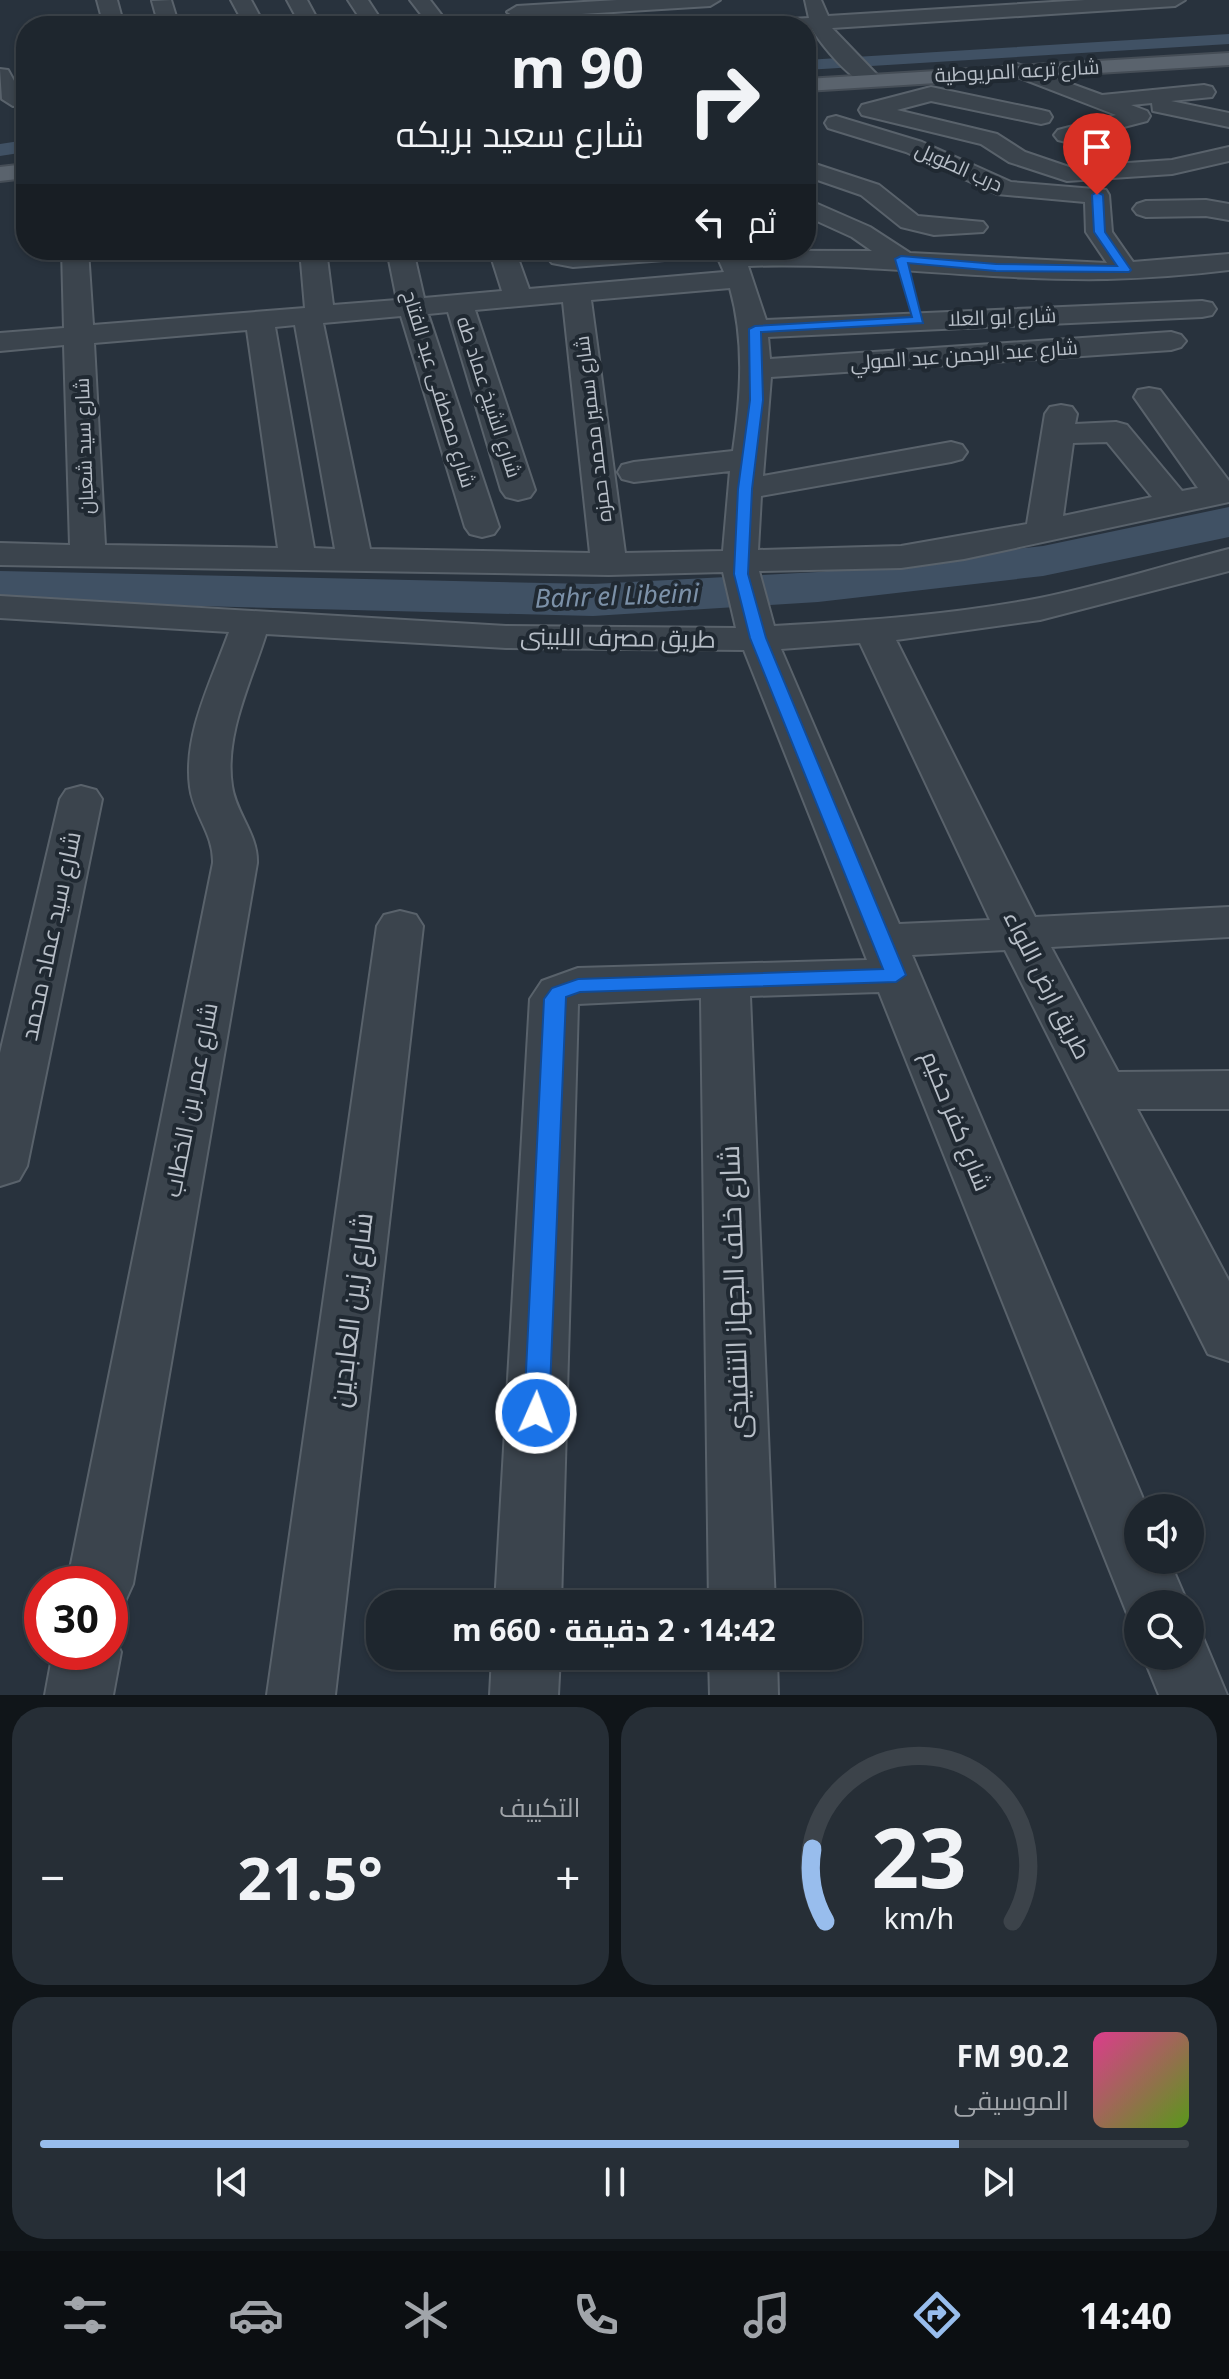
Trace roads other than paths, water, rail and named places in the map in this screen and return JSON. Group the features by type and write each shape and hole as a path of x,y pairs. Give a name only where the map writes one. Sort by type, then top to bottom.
{"main road":[{"name":"شارع ترعه المريوطية","path":"816,84 867,76 1228,60"}],"street":[{"path":"420,0 432,16"},
{"path":"511,6 710,0"},
{"path":"812,0 824,30 867,76"},
{"path":"851,0 860,19"},
{"path":"816,29 824,30 860,19 1175,0"},
{"path":"1165,62 1204,92 1223,111 1227,120"},
{"path":"1017,70 1139,116 1066,135"},
{"path":"0,75 13,99"},
{"path":"1100,102 1204,92"},
{"path":"852,116 931,94 1041,117"},
{"path":"1136,98 1227,120"},
{"path":"816,103 852,116 989,139 1017,157 1067,174 1144,170 1218,159"},
{"name":"درب الطويل","path":"852,116 1006,189 1097,195 1099,232 1125,270"},
{"path":"1116,123 1144,143 1218,159"},
{"path":"816,171 870,190 910,222 934,227 970,215 957,265"},
{"path":"1146,209 1206,208 1229,212"},
{"path":"816,212 861,232 901,259 913,303 934,357"},
{"path":"816,255 957,265 1125,270 1229,262"},
{"name":"شارع سيد شعبان","path":"76,260 88,557"},
{"path":"313,260 313,316 368,561"},
{"name":"شارع مصطفى عبد الفتاح","path":"402,260 412,307 482,527"},
{"path":"505,260 518,298"},
{"path":"0,342 412,307 466,295 518,298 576,293 724,260"},
{"name":"شارع كفر حكيم","path":"728,260 755,329 758,369 740,562 758,638 1149,1590"},
{"path":"1164,269 1202,309 1225,326"},
{"name":"شارع سمير محمد حمزه","path":"576,293 609,564"},
{"name":"شارع الشيخ عماد طه","path":"466,295 531,499 482,527"},
{"name":"شارع ابو العلا","path":"755,329 913,303 1202,309"},
{"path":"260,320 298,560"},
{"name":"شارع عبد الرحمن عبد المولي","path":"758,369 1171,341"},
{"path":"0,554 609,564 901,557 1043,532 1224,493 1149,397"},
{"path":"1043,532 1060,424 1116,432 1175,504"},
{"path":"634,472 747,474 951,452"},
{"path":"368,561 482,527"},
{"name":"طريق مصرف اللبينى","path":"0,607 575,639 758,638 872,630 1009,615 1091,600 1157,577 1229,560"},
{"name":"شارع عمر بن الخطاب","path":"103,1566 235,863 234,843 211,789 210,755 251,623"},
{"name":"طريق ارض اللواء","path":"872,630 1020,933 1229,1337"},
{"name":"شارع سيد عماد محمد","path":"0,1166 81,799"},
{"path":"529,1590 554,999 559,993 578,985 725,980 889,958 1020,933 1229,922"},
{"name":"شارع زين العابدين","path":"301,1695 400,926"},
{"name":"شارع خلف الجهاز التنفيذى","path":"725,980 742,1590"},
{"path":"1100,1091 1229,1090"},
{"path":"79,1695 84,1670"},
{"path":"524,1695 525,1670"},
{"path":"743,1670 744,1695"},
{"path":"1183,1670 1193,1695"}],"waterway":[{"path":"816,64 1229,39"},
{"path":"0,150 16,148"},
{"name":"Bahr el Libeini","path":"0,586 593,600 818,587 1043,561 1229,522"}]}
